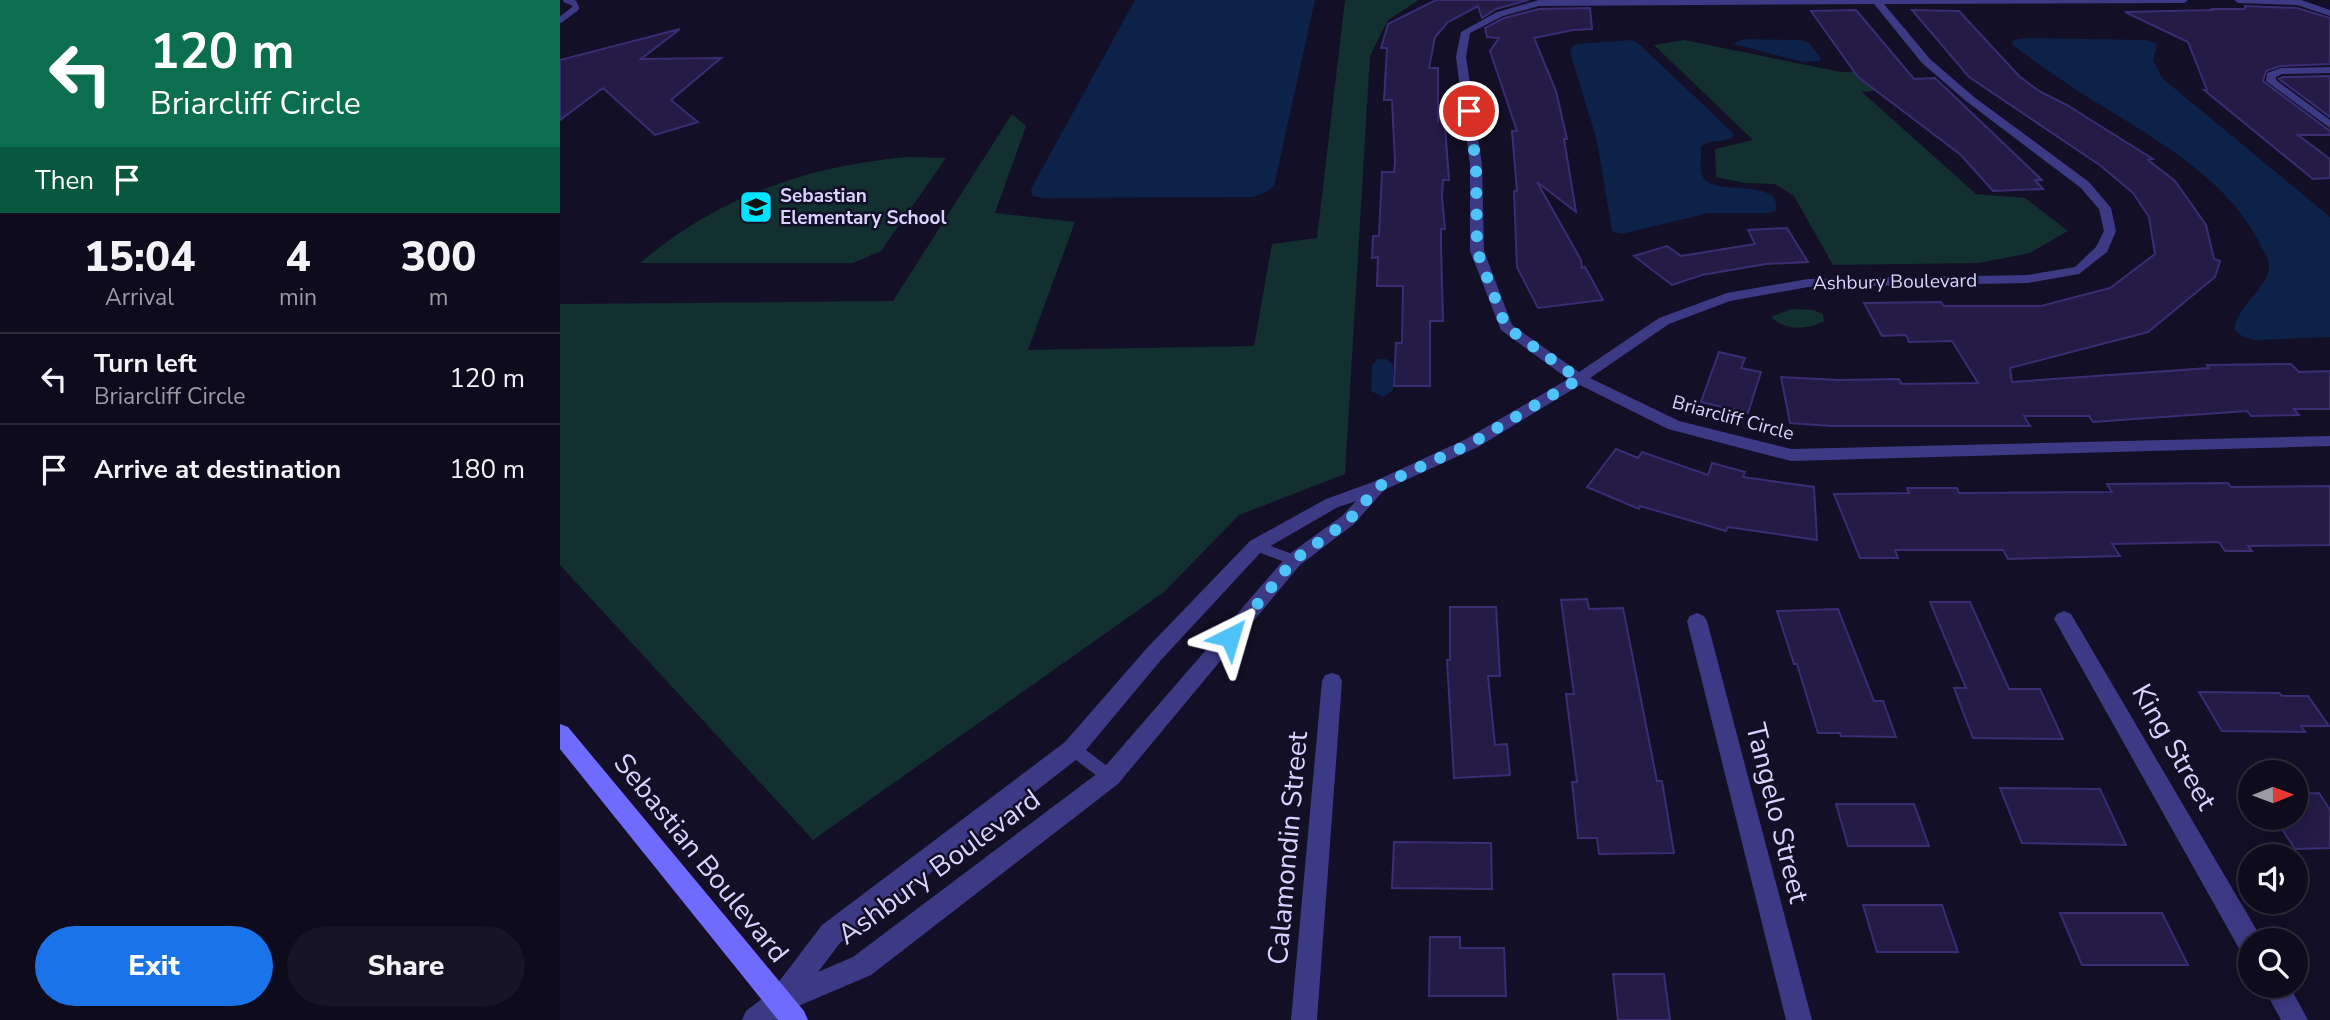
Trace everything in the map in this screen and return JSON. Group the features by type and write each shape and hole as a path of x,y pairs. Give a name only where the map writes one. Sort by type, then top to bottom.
{"main road":[{"name":"Sebastian Boulevard","path":"560,733 788,1010"}],"street":[{"name":"Briarcliff Circle","path":"2184,0 1539,3 1500,14 1466,32 1461,57 1476,165 1477,251 1506,327 1579,379 1674,425 1791,456 2330,441"},
{"path":"2238,0 2298,2 2330,13"},
{"name":"Ashbury Boulevard","path":"788,1010 831,934 1073,749 1154,654 1256,546 1332,502 1379,486 1472,443 1579,379 1664,321 1727,297 1808,283 2028,279 2079,270 2102,249 2110,231 2105,208 2085,185 1970,99 1926,61 1878,3"},
{"path":"2330,70 2281,71 2271,75 2271,81 2330,125"},
{"name":"Ashbury Boulevard","path":"788,1010 862,966 1110,777 1294,560 1349,520 1379,486"},
{"name":"King Street","path":"2064,619 2241,928"},
{"name":"Tangelo Street","path":"1697,621 1799,1020"},
{"name":"Calamondin Street","path":"1304,1020 1332,681"},
{"path":"2282,998 2295,1020"},
{"path":"755,1020 788,1010"}],"lane":[{"path":"560,20 576,8 574,3 566,0"},
{"path":"1256,546 1294,560"},
{"path":"1073,749 1110,777"}],"green space":[{"path":"1345,0 1419,0 1388,20 1370,56 1345,474 1239,515 1164,592 813,840 560,565 560,304 893,301 1012,114 1026,126 995,213 1075,222 1028,350 1254,346 1272,244 1317,238"},
{"path":"1684,40 1841,72 1903,70 1920,86 1862,92 1976,194 2025,198 2068,231 2030,253 1979,263 1833,265 1794,196 1775,184 1744,183 1716,177 1715,149 1753,140 1654,45"},
{"path":"907,157 946,158 881,251 853,263 640,263 700,220 765,189 834,168"},
{"path":"1792,309 1813,310 1823,314 1824,321 1796,328 1783,325 1771,317"}],"water":[{"path":"1135,0 1315,0 1274,186 1266,192 1253,197 1032,196 1031,189"},
{"path":"1744,39 1801,40 1809,43 1821,58 1819,61 1804,62 1733,44"},
{"path":"1631,40 1638,43 1732,132 1734,136 1726,140 1701,147 1701,172 1707,181 1725,187 1768,193 1775,199 1777,210 1769,213 1709,213 1621,234 1612,231 1597,141 1570,52 1577,44"},
{"path":"2013,40 2147,40 2157,44 2153,60 2162,78 2330,217 2330,337 2254,340 2242,336 2234,329 2241,312 2264,282 2269,266 2267,257 2241,213 2192,165 2012,44"},
{"path":"1378,359 1386,359 1393,365 1393,390 1383,397 1371,391 1372,365"}],"building":[{"path":"1436,0 1529,0 1496,9 1482,18 1478,6 1448,22 1435,37 1429,68 1438,68 1438,121 1444,113 1449,180 1443,180 1442,197 1445,229 1441,229 1443,321 1430,321 1430,386 1394,386 1396,343 1402,343 1403,286 1377,286 1378,257 1372,258 1373,236 1379,236 1382,172 1394,172 1395,163 1392,100 1384,100 1387,48 1381,48 1388,24"},
{"path":"2245,6 2297,8 2330,18 2330,64 2280,66 2266,71 2263,81 2330,131 2330,135 2298,135 2330,159 2330,178 2313,179 2204,90 2207,90 2188,42 2125,12 2245,9"},
{"path":"1590,8 1592,29 1534,38 1556,91 1567,139 1564,139 1576,212 1537,182 1581,260 1582,268 1585,267 1603,300 1538,308 1517,267 1514,191 1517,191 1512,131 1517,131 1490,51 1499,38 1487,37 1485,28 1504,18 1539,9"},
{"path":"1856,10 1914,79 1935,78 2042,180 2035,180 2043,189 1993,191 1961,155 1858,77 1811,11"},
{"path":"1912,10 1959,11 2020,77 2153,159 2148,160 2175,181 2206,225 2214,259 2220,261 2215,277 2148,332 2010,368 2012,382 2209,368 2207,365 2291,364 2299,372 2330,371 2330,409 2294,409 2299,415 2251,416 2247,411 2093,422 2089,416 2024,416 2030,426 1831,426 1790,423 1781,377 1899,379 1902,384 1978,383 1952,341 1909,342 1906,335 1882,336 1864,303 1941,302 1944,306 2041,306 2110,288 2155,254 2149,217 2133,193 2101,166 1969,77"},
{"path":"680,29 641,59 721,58 671,100 698,122 655,135 603,88 560,120 560,60"},
{"path":"2330,76 2330,117 2279,79 2283,77"},
{"path":"1787,228 1808,262 1766,264 1702,275 1672,285 1634,256 1667,246 1681,256 1755,244 1748,230"},
{"path":"1719,352 1745,358 1741,368 1761,372 1748,413 1701,402"},
{"path":"1616,449 1638,458 1642,452 1708,475 1712,463 1745,472 1743,477 1814,487 1817,540 1728,527 1726,531 1640,506 1639,509 1587,487"},
{"path":"2228,483 2231,487 2330,486 2330,545 2248,546 2252,551 2225,551 2219,542 2112,544 2120,556 2008,559 2003,550 1895,550 1898,558 1860,558 1834,494 1909,493 1907,488 1957,488 1959,493 2112,492 2107,484"},
{"path":"1587,599 1589,609 1623,608 1657,781 1662,781 1674,853 1599,854 1597,838 1578,838 1572,782 1577,782 1566,694 1574,694 1561,600"},
{"path":"1930,602 1970,602 2009,689 2040,689 2063,739 1973,738 1954,688 1966,688"},
{"path":"1450,607 1496,607 1500,676 1488,676 1495,745 1507,744 1510,775 1454,778 1447,660 1450,660"},
{"path":"1838,609 1874,701 1883,701 1896,737 1818,733 1777,611"},
{"path":"2199,692 2308,696 2329,726 2301,726 2305,732 2222,731"},
{"path":"2000,788 2100,789 2126,845 2022,843"},
{"path":"2308,793 2319,793 2330,810 2330,848 2308,849 2308,844 2292,844 2283,830 2308,830"},
{"path":"1836,804 1914,804 1929,846 1848,846"},
{"path":"1394,842 1491,843 1492,889 1392,888"},
{"path":"1863,905 1942,905 1958,952 1877,952"},
{"path":"2060,913 2162,913 2188,965 2082,965"},
{"path":"1430,937 1460,937 1460,948 1504,948 1506,996 1429,996"},
{"path":"1613,974 1664,974 1670,1020 1618,1020"}],"place":[{"name":"Sebastian Elementary School","path":"756,207"}],"route":[{"path":"1230,637 1294,560 1349,520 1379,486 1472,443 1579,379 1506,327 1477,251 1476,165 1469,111"}]}
